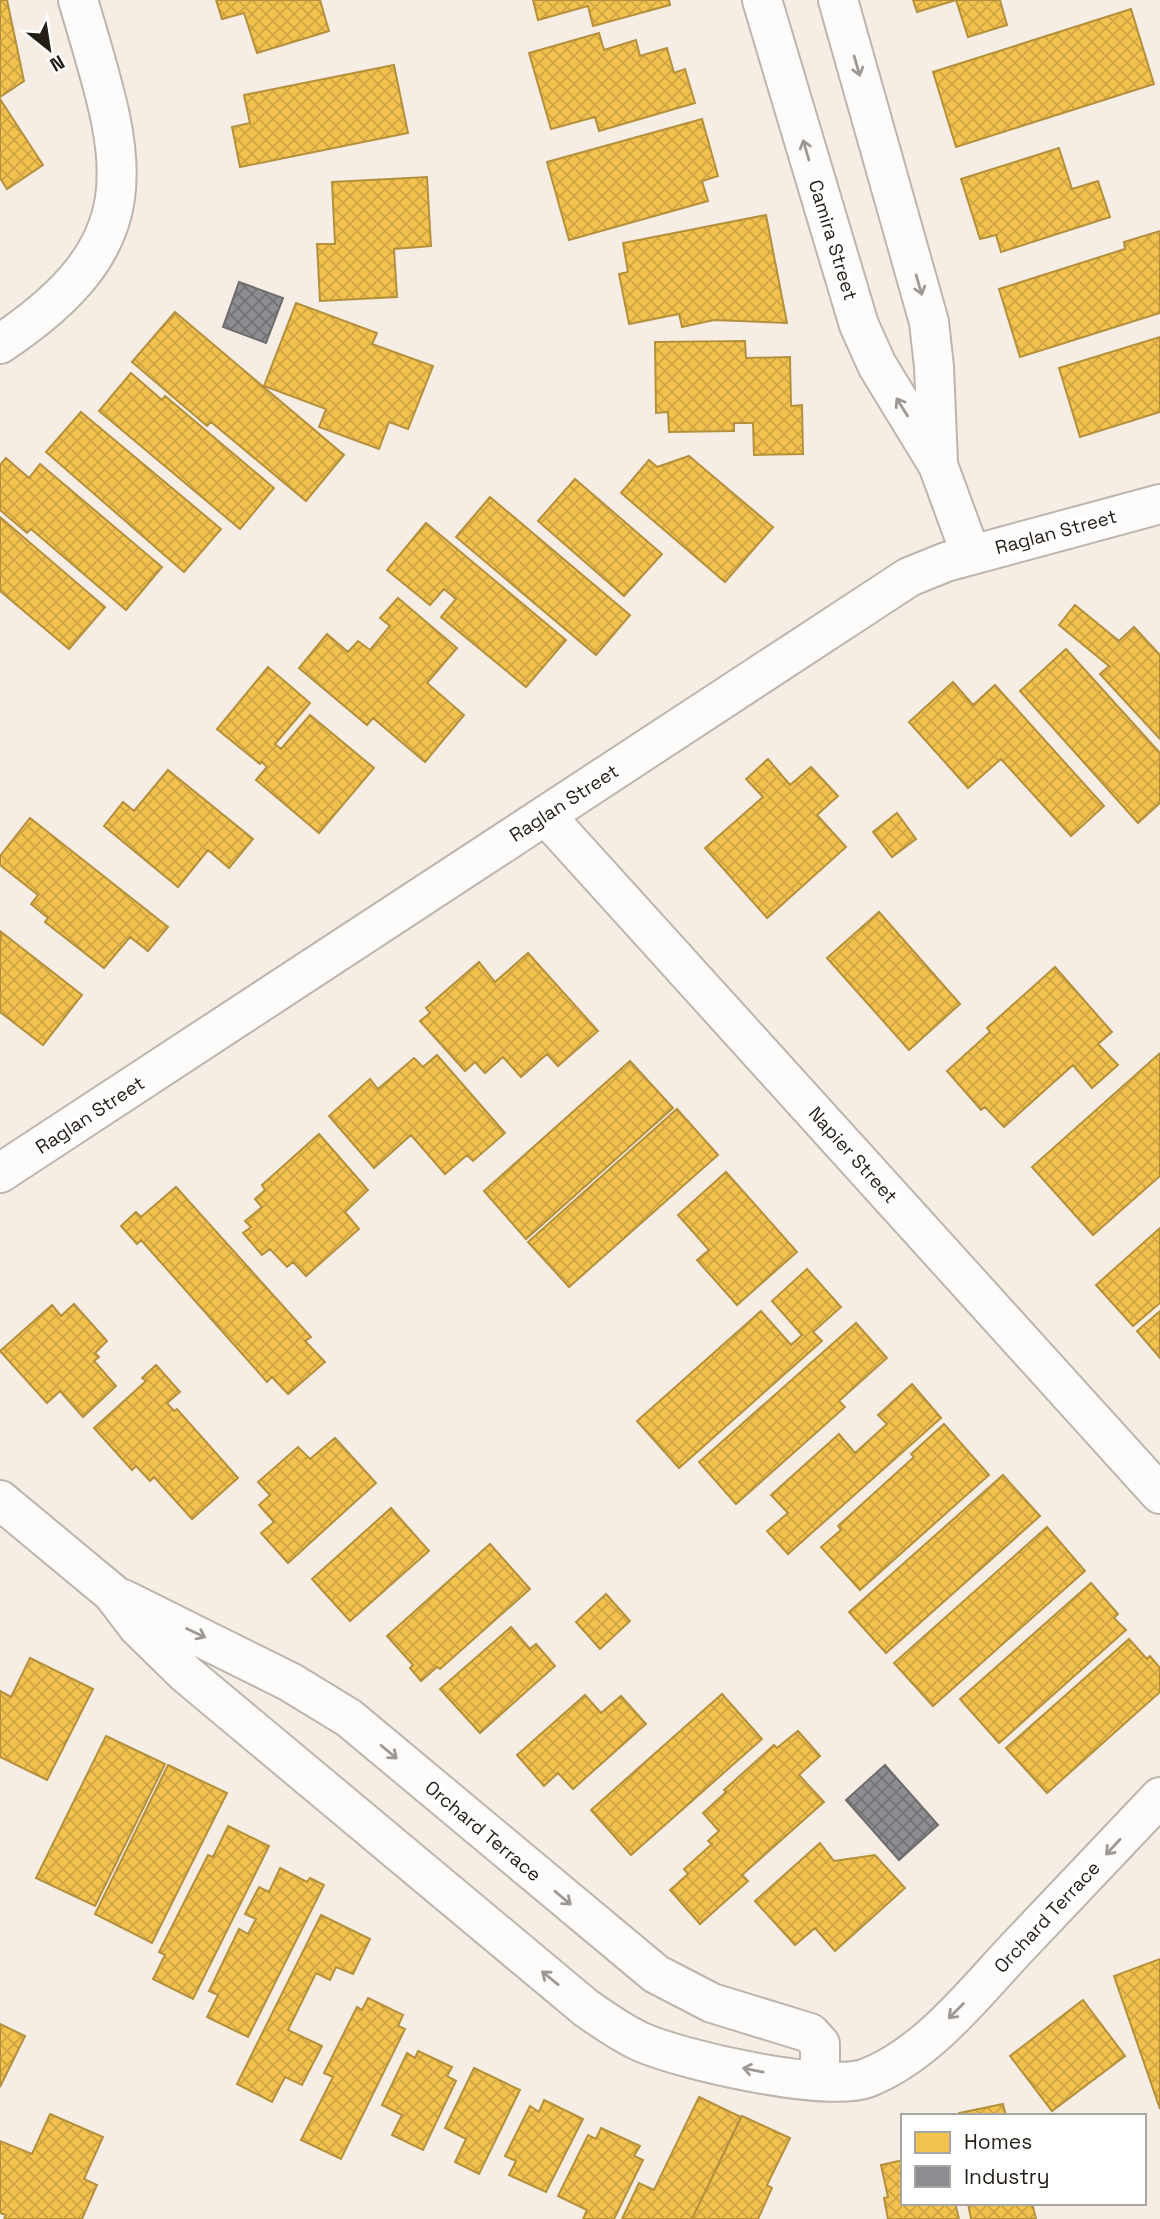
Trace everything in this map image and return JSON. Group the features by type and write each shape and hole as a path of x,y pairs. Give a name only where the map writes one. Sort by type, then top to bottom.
{"street":[{"path":"0,344 43,312 73,282 105,236 115,207 119,168 115,137 78,0"},
{"name":"Camira Street","path":"762,0 859,324 877,365 939,465 971,555"},
{"name":"Camira Street","path":"838,0 929,322 939,465"},
{"name":"Raglan Street","path":"0,1173 909,577 971,555 1160,504"},
{"name":"Napier Street","path":"545,816 1160,1494"},
{"name":"Orchard Terrace","path":"0,1500 112,1593 145,1634 186,1674 595,2014 641,2042 670,2052 820,2081 854,2082 866,2078 892,2064 929,2036 1160,1797"},
{"name":"Orchard Terrace","path":"112,1593 290,1682 349,1718 656,1974 712,2003 810,2033 820,2044 820,2081"}],"building: Homes":[{"path":"0,0 7,0 24,81 0,97"},
{"path":"216,0 320,0 329,31 257,53 244,13 222,19"},
{"path":"533,0 669,0 670,5 593,26 588,6 538,20"},
{"path":"913,0 956,0 917,12"},
{"path":"956,0 1000,0 1007,25 968,37"},
{"path":"1131,9 1154,84 956,147 933,72"},
{"path":"599,33 604,50 636,40 640,56 667,48 674,73 685,69 695,103 599,131 595,117 551,129 529,53"},
{"path":"394,65 408,133 240,167 232,127 250,123 244,95"},
{"path":"0,99 43,165 7,189 0,178"},
{"path":"702,119 718,176 702,181 708,201 569,240 547,162"},
{"path":"1059,148 1072,189 1098,181 1110,217 1001,252 996,235 980,239 961,179"},
{"path":"427,177 431,246 394,249 397,297 320,301 317,244 335,244 332,182"},
{"path":"766,215 787,323 714,320 682,327 679,314 629,324 619,274 628,272 623,243"},
{"path":"1160,231 1160,313 1020,357 999,289 1125,249 1124,242"},
{"path":"296,303 377,333 372,344 433,366 408,429 389,422 379,449 319,427 326,409 264,386"},
{"path":"175,312 344,455 306,501 211,422 207,426 132,362"},
{"path":"1160,337 1160,412 1080,437 1059,368"},
{"path":"745,341 746,358 790,357 791,406 802,405 803,454 754,455 753,423 734,423 734,431 669,432 668,412 656,413 655,342"},
{"path":"131,373 162,400 165,396 274,488 240,529 99,411"},
{"path":"81,412 221,529 184,572 46,452"},
{"path":"689,456 773,527 725,582 621,493 649,460 657,467"},
{"path":"6,458 29,478 40,464 162,567 126,610 31,529 27,533 0,510 0,465"},
{"path":"575,479 662,554 624,596 538,521"},
{"path":"490,497 630,615 596,655 456,537"},
{"path":"0,517 105,607 69,649 0,591"},
{"path":"426,523 566,640 526,687 441,617 456,599 444,589 430,605 387,570"},
{"path":"398,598 457,648 427,683 464,715 425,762 373,718 367,725 299,668 327,634 348,652 358,641 370,650 390,626 380,618"},
{"path":"1075,605 1119,641 1134,627 1160,655 1160,739 1100,674 1109,666 1059,625"},
{"path":"1066,649 1160,753 1160,803 1138,823 1020,691"},
{"path":"268,667 310,703 275,744 281,749 310,715 374,768 319,833 256,780 267,767 217,729"},
{"path":"953,682 973,705 995,685 1104,806 1071,836 1001,759 968,788 909,722"},
{"path":"768,759 790,785 811,767 838,796 817,815 846,847 767,918 705,848 763,797 746,779"},
{"path":"168,770 253,839 229,868 208,850 178,887 104,826 123,802 134,811"},
{"path":"897,813 916,839 892,857 873,832"},
{"path":"30,818 168,927 148,951 130,937 104,968 45,922 48,918 31,904 38,895 0,865 0,856"},
{"path":"879,912 960,1004 909,1050 827,958"},
{"path":"0,931 82,995 43,1045 0,1012"},
{"path":"528,953 598,1031 558,1066 547,1054 521,1077 503,1057 485,1073 475,1062 465,1071 420,1021 430,1013 426,1008 479,962 495,982"},
{"path":"1055,967 1112,1032 1098,1044 1118,1065 1092,1088 1073,1065 1004,1127 985,1107 981,1110 947,1071 990,1032 987,1028"},
{"path":"1160,1053 1160,1176 1093,1235 1032,1167"},
{"path":"437,1055 505,1133 473,1161 467,1155 445,1174 411,1135 374,1168 329,1116 370,1079 378,1089 414,1058 423,1067"},
{"path":"630,1061 673,1108 526,1239 484,1191"},
{"path":"677,1109 718,1155 569,1287 528,1242"},
{"path":"319,1134 368,1190 345,1212 359,1229 306,1276 293,1262 287,1267 270,1249 262,1255 243,1233 251,1227 245,1221 262,1207 255,1199 265,1190 262,1185"},
{"path":"726,1172 797,1252 737,1305 697,1260 709,1250 678,1215"},
{"path":"176,1187 311,1337 305,1341 325,1362 288,1394 272,1377 267,1382 141,1240 137,1244 121,1226 136,1212 141,1217"},
{"path":"1160,1228 1160,1303 1133,1326 1096,1285"},
{"path":"807,1269 841,1307 813,1332 822,1341 679,1468 637,1421 761,1311 791,1345 802,1335 772,1301"},
{"path":"74,1304 107,1341 95,1353 99,1357 94,1361 116,1386 83,1417 60,1391 47,1403 0,1351 52,1305 61,1316"},
{"path":"1160,1311 1160,1358 1137,1331"},
{"path":"856,1323 887,1358 839,1401 845,1407 736,1504 699,1462"},
{"path":"156,1365 180,1392 167,1403 174,1411 177,1409 238,1478 192,1519 154,1477 150,1481 136,1466 132,1470 94,1428 146,1381 142,1378"},
{"path":"912,1384 941,1418 788,1554 767,1531 788,1513 771,1495 839,1434 855,1453 887,1424 878,1415"},
{"path":"944,1424 989,1475 860,1590 821,1547 841,1530 838,1526 914,1457 911,1454"},
{"path":"335,1438 376,1483 288,1563 261,1533 274,1522 259,1505 270,1495 258,1482 298,1447 310,1459"},
{"path":"1003,1475 1040,1516 886,1653 849,1612"},
{"path":"391,1508 429,1551 350,1621 312,1579"},
{"path":"1047,1527 1085,1571 933,1706 894,1663"},
{"path":"490,1544 530,1589 440,1669 437,1667 421,1681 410,1668 413,1665 387,1636"},
{"path":"1091,1583 1118,1614 1114,1618 1126,1630 999,1743 960,1699"},
{"path":"606,1594 630,1621 600,1649 576,1622"},
{"path":"511,1627 530,1649 536,1644 555,1666 480,1733 440,1689"},
{"path":"1129,1639 1147,1659 1150,1656 1160,1668 1160,1692 1047,1793 1006,1748"},
{"path":"30,1658 93,1689 47,1780 0,1757 0,1691 11,1697"},
{"path":"722,1694 762,1739 631,1855 591,1810"},
{"path":"585,1695 601,1713 621,1696 646,1724 573,1789 558,1773 544,1786 517,1755"},
{"path":"798,1731 820,1756 799,1775 824,1802 742,1875 748,1881 700,1924 670,1890 688,1874 684,1869 712,1844 708,1841 719,1831 703,1813 774,1745 777,1748"},
{"path":"106,1736 165,1764 95,1906 36,1878"},
{"path":"168,1765 227,1793 152,1943 95,1914"},
{"path":"228,1826 269,1846 193,1999 153,1979 165,1955 159,1952 208,1855 213,1857"},
{"path":"820,1843 834,1861 875,1855 905,1888 835,1951 815,1928 795,1945 755,1901"},
{"path":"280,1868 307,1882 310,1878 324,1885 248,2037 207,2017 218,1995 209,1991 239,1929 248,1934 256,1919 245,1914 259,1887 269,1892"},
{"path":"321,1915 370,1939 353,1974 336,1967 330,1980 316,1973 288,2030 322,2046 302,2085 285,2077 272,2102 237,2084"},
{"path":"1160,1959 1160,2109 1114,1976"},
{"path":"368,1998 403,2015 398,2026 405,2029 341,2159 301,2140 333,2077 324,2073 357,2007 362,2010"},
{"path":"1083,2000 1125,2056 1052,2111 1010,2056"},
{"path":"0,2024 25,2036 0,2087"},
{"path":"418,2051 452,2067 447,2076 456,2081 423,2150 392,2135 402,2115 382,2105 407,2053 415,2058"},
{"path":"474,2068 520,2090 479,2174 455,2162 466,2139 445,2128"},
{"path":"699,2097 741,2117 692,2219 622,2219 639,2183 654,2190"},
{"path":"544,2100 583,2119 546,2192 509,2175 516,2161 505,2156 530,2106 539,2112"},
{"path":"1003,2104 1006,2114 959,2114"},
{"path":"50,2114 103,2137 84,2179 97,2185 82,2219 4,2219 6,2215 0,2213 0,2141 32,2154"},
{"path":"742,2116 790,2138 767,2185 772,2188 758,2219 692,2219"},
{"path":"601,2128 640,2146 634,2156 643,2160 614,2219 583,2219 587,2210 558,2196 588,2135 596,2139"},
{"path":"901,2160 901,2205 956,2205 959,2219 888,2219 884,2198 888,2197 881,2165"},
{"path":"968,2205 1032,2205 1036,2219 971,2219"}],"building: Industry":[{"path":"239,282 283,298 266,343 223,327"},
{"path":"885,1765 938,1825 899,1860 846,1800"}]}
